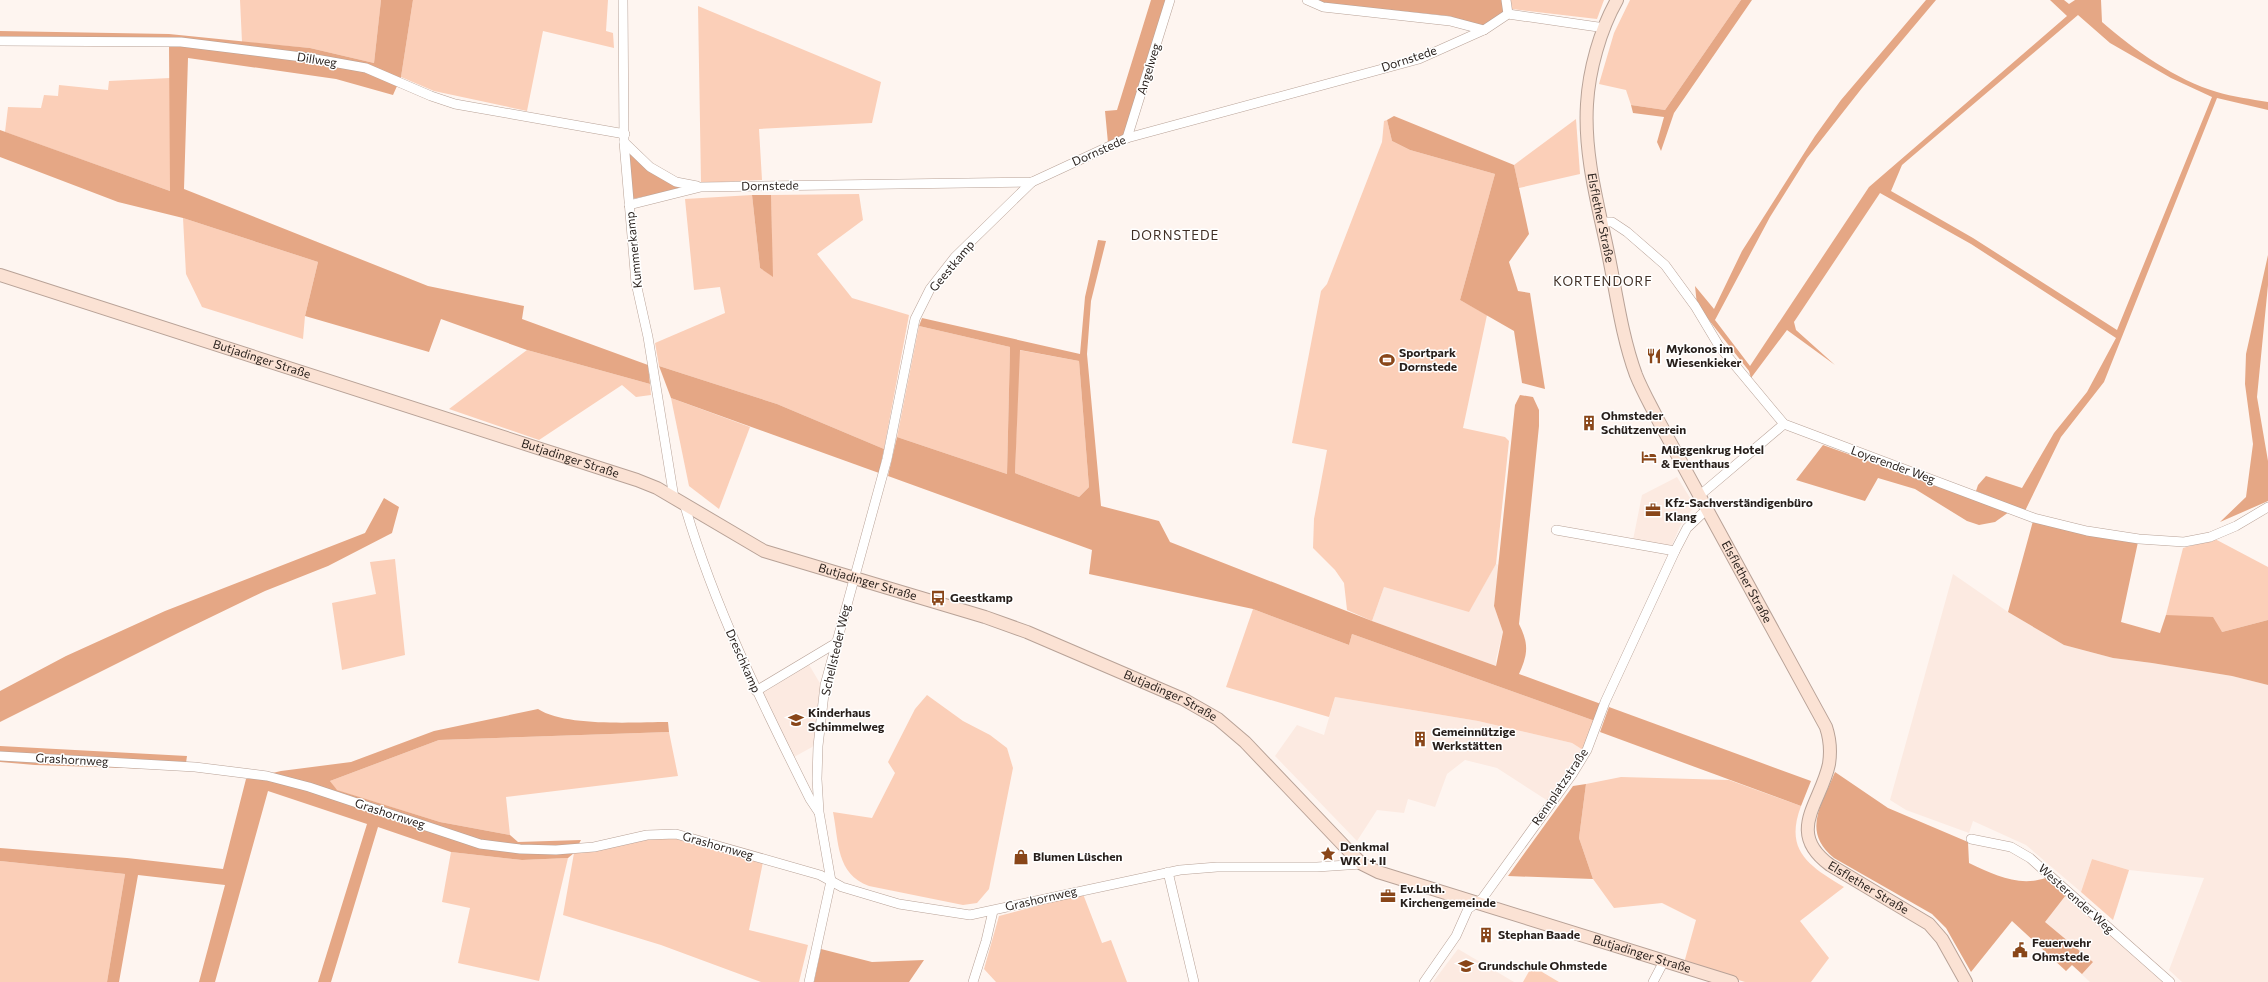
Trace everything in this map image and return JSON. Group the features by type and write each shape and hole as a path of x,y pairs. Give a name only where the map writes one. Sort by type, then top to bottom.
{"street":[{"name":"Kummerkamp","path":"623,0 624,138 636,283 679,501"},
{"name":"Angelweg","path":"1127,138 1170,0"},
{"path":"1307,0 1322,7 1450,21 1484,30"},
{"path":"1506,0 1508,14 1604,28"},
{"name":"Elsflether Straße","path":"1617,0 1604,28 1592,74 1587,104 1590,161 1601,222 1626,338 1636,375 1650,405 1699,496 1821,717 1828,735 1830,744 1829,765 1808,822 1808,833 1811,844 1818,854 1830,865 1929,924 1942,939 1966,982"},
{"name":"Dornstede","path":"624,138 650,167 676,182 701,187 1032,182 1127,138 1419,59 1484,30 1508,14"},
{"name":"Dillweg","path":"0,41 181,42 310,58 366,68 431,96 455,104 624,138"},
{"name":"Geestkamp","path":"853,579 887,459 914,319 930,289 956,257 1032,182"},
{"name":"Dornstede","path":"629,205 701,187"},
{"name":"Loyerender Weg","path":"1601,222 1612,222 1627,232 1665,265 1695,306 1719,346 1784,424 2034,518 2087,531 2139,539 2184,542 2210,537 2236,526 2268,507"},
{"name":"Butjadinger Straße","path":"0,275 637,480 657,488 764,551 853,579 985,617 1027,632 1183,699 1218,720 1245,742 1362,864 1396,879 1732,982"},
{"path":"1699,496 1784,424"},
{"name":"Dreschkamp","path":"679,501 704,570 756,691 810,799 819,812"},
{"name":"Rennplatzstraße","path":"1424,982 1456,936 1468,909 1482,899 1573,773 1587,750 1604,704 1675,551 1687,528 1707,509"},
{"path":"1556,530 1675,551"},
{"name":"Schellsteder Weg","path":"809,982 831,881 819,812 818,746 825,685 853,579"},
{"path":"756,691 836,643"},
{"name":"Grashornweg","path":"0,756 194,767 267,776 309,787 480,844 520,849 556,850 594,847 646,835 676,834 820,875 842,887 899,904 970,915 1168,872 1217,867 1317,867 1362,864"},
{"name":"Westerender Weg","path":"1972,839 2011,846 2030,858 2170,982"},
{"path":"1168,872 1194,982"},
{"path":"973,982 986,941 992,911"},
{"path":"1653,982 1664,961"}],"shaded area":[{"path":"240,0 381,0 374,63 310,48 242,42"},
{"path":"381,0 413,0 401,77 393,95 336,79 188,58 184,189 428,286 524,306 522,319 648,365 650,384 527,350 441,319 429,352 305,316 318,262 183,218 118,202 0,157 0,130 170,191 169,45 0,46 0,31 169,34 310,48 374,63"},
{"path":"413,0 608,0 606,31 613,33 614,48 543,31 527,111 434,91 401,77"},
{"path":"1151,0 1167,0 1125,135 1108,143 1105,111 1117,110"},
{"path":"1317,0 1503,0 1505,11 1483,26 1449,16 1324,3"},
{"path":"1510,0 1604,0 1597,19 1512,9"},
{"path":"1630,0 1741,0 1665,110 1631,105 1626,90 1599,84 1614,33"},
{"path":"1741,0 1752,0 1674,113 1661,151 1657,142 1664,117 1633,113 1631,105 1665,110"},
{"path":"1926,0 1936,0 1862,88 1807,158 1770,217 1715,320 1750,366 1869,187 2067,16 2050,0 2064,0 2069,4 2075,0 2101,0 2102,22 2156,63 2202,87 2229,95 2268,102 2268,110 2217,98 2104,382 2061,437 2025,511 1976,491 1978,485 1986,476 2022,488 2054,433 2087,392 2116,338 1971,244 1880,193 1794,322 1796,330 1835,365 1787,330 1751,378 1749,371 1697,305 1695,286 1714,309 1742,251 1815,136 1841,100","holes":["2078,15 2110,43 2171,78 2212,97 2117,330 1973,238 1891,191 1902,165"]},
{"path":"698,6 881,82 872,123 759,129 762,180 701,183"},
{"path":"170,78 170,191 5,132 8,107 41,108 44,95 58,96 59,85 108,90 109,81"},
{"path":"1394,116 1514,165 1529,234 1509,262 1518,291 1530,293 1545,389 1522,383 1514,331 1460,300 1495,174 1410,150 1392,141 1387,120"},
{"path":"1576,119 1580,174 1519,188 1514,165"},
{"path":"1387,120 1392,141 1410,150 1495,174 1460,300 1487,315 1463,428 1505,437 1509,441 1496,564 1469,612 1384,587 1372,621 1347,610 1344,583 1335,570 1313,548 1314,519 1327,450 1292,443 1321,291 1327,284 1382,142 1384,121"},
{"path":"627,149 686,188 632,199"},
{"path":"859,194 863,220 817,254 852,298 909,315 884,449 777,404 659,366 655,343 725,313 720,287 694,290 685,199 752,195 760,268 772,276 771,195"},
{"path":"752,195 771,195 773,277 760,268"},
{"path":"183,218 318,262 305,316 303,339 202,307 186,274"},
{"path":"1098,240 1106,241 1091,301 1087,354 1101,506 1159,521 1170,542 1372,621 1496,666 1503,632 1494,606 1515,405 1520,395 1533,397 1539,410 1539,426 1519,624 1526,643 1526,655 1519,674 1601,704 1595,721 1352,634 1349,645 1253,609 1089,574 1092,550 888,476 897,437 1007,474 1010,347 919,326 922,318 1080,354 1085,297","holes":["1020,350 1079,361 1089,487 1079,497 1015,473"]},
{"path":"2268,255 2268,285 2257,397 2268,461 2268,501 2220,522 2246,497 2253,444 2245,384 2246,354"},
{"path":"919,326 1010,347 1007,474 897,437"},
{"path":"527,350 650,384 651,395 636,397 622,385 539,440 449,409"},
{"path":"1019,350 1079,361 1089,487 1079,497 1015,473"},
{"path":"659,366 777,404 884,449 879,473 671,398"},
{"path":"671,398 750,427 719,509 689,486"},
{"path":"1823,445 2009,512 1995,522 1979,525 1967,521 1915,489 1878,478 1865,501 1796,480"},
{"path":"1677,477 1695,506 1682,522 1671,547 1633,540 1642,495"},
{"path":"384,498 399,507 392,533 328,566 265,591 0,722 0,691 66,656 165,611 365,533"},
{"path":"2033,521 2138,542 2121,622 2160,633 2166,615 2213,617 2222,632 2268,620 2268,685 2232,676 2113,658 2064,645 2008,612"},
{"path":"2215,539 2268,567 2268,620 2222,632 2166,615 2183,548"},
{"path":"395,559 405,655 342,670 332,603 376,594 370,562"},
{"path":"1496,564 1499,565 1494,606 1503,632 1496,659 1496,666 1372,621 1384,587 1469,611"},
{"path":"1953,574 2008,612 2064,645 2113,658 2232,676 2268,685 2268,982 2182,982 2169,970 2204,878 2129,870 2092,859 2081,892 2026,845 1973,821 1969,833 1906,810 1890,800"},
{"path":"1253,609 1349,645 1352,634 1595,721 1583,750 1572,743 1478,721 1335,697 1329,717 1226,687"},
{"name":"Kinderhaus Schimmelweg","path":"808,663 821,685 814,746 794,757 761,693"},
{"path":"927,695 963,721 990,735 1007,748 1013,768 989,889 977,903 963,905 869,886 858,881 850,874 841,856 838,845 833,812 872,818 895,773 888,762 915,709"},
{"path":"1335,697 1478,721 1572,743 1583,750 1548,801 1497,768 1465,760 1447,774 1435,807 1408,799 1404,813 1377,810 1357,841 1275,756 1297,725 1324,735"},
{"path":"1609,707 1811,781 1801,806 1600,732"},
{"path":"538,709 550,715 582,721 619,723 668,722 669,732 439,740 330,781 337,790 440,822 510,835 518,842 581,840 574,853 568,858 522,860 451,852 378,827 331,982 318,982 367,824 268,791 215,982 199,982 225,885 138,875 119,982 107,982 125,874 0,861 0,848 127,858 223,869 246,779 281,771 351,762 434,731"},
{"path":"669,732 678,776 506,797 510,835 440,822 336,790 330,781 439,740"},
{"path":"0,746 187,756 185,770 35,765 0,762"},
{"path":"1835,772 1888,808 1968,842 1969,863 1988,872 2016,880 2026,881 2046,878 2066,895 2045,922 2093,962 2082,974 2072,965 2066,971 2012,921 1971,972 1946,928 1932,914 1834,858 1824,848 1818,838 1816,828 1817,817"},
{"path":"1621,777 1729,780 1801,806 1797,822 1796,835 1798,846 1803,856 1820,872 1844,887 1800,921 1829,958 1811,982 1745,982 1684,963 1696,920 1662,903 1614,908 1593,879 1579,838 1586,784"},
{"path":"1586,784 1579,838 1593,879 1508,876 1573,786"},
{"path":"659,837 686,840 763,862 749,930 808,945 799,982 761,982 661,945 563,915 574,853"},
{"path":"451,852 522,860 568,858 539,981 458,963 470,908 442,902"},
{"path":"2092,859 2129,870 2113,920 2081,892"},
{"path":"0,861 125,874 107,982 0,982"},
{"path":"1083,894 1102,943 1111,940 1127,982 996,982 984,969 999,916"},
{"path":"2066,895 2165,982 2090,982 2037,932"},
{"path":"821,949 872,962 924,960 909,982 814,982"},
{"name":"Grundschule Ohmstede","path":"1458,949 1514,982 1433,982"},
{"name":"Grundschule Ohmstede","path":"1532,966 1559,982 1523,982"}],"place":[{"name":"Mykonos im Wiesenkieker","path":"1654,356"},
{"name":"Sportpark Dornstede","path":"1387,360"},
{"name":"Ohmsteder Schützenverein","path":"1589,423"},
{"name":"Müggenkrug Hotel & Eventhaus","path":"1649,457"},
{"name":"Kfz-Sachverständigenbüro Klang","path":"1653,510"},
{"name":"Geestkamp","path":"938,598"},
{"name":"Kinderhaus Schimmelweg","path":"796,720"},
{"name":"Gemeinnützige Werkstätten","path":"1420,739"},
{"name":"Denkmal WK I + II","path":"1328,854"},
{"name":"Blumen Lüschen","path":"1021,857"},
{"name":"Ev.Luth. Kirchengemeinde","path":"1388,896"},
{"name":"Stephan Baade","path":"1486,935"},
{"name":"Feuerwehr Ohmstede","path":"2020,950"},
{"name":"Grundschule Ohmstede","path":"1466,966"}],"district":[{"name":"DORNSTEDE","path":"1175,235"},
{"name":"KORTENDORF","path":"1603,281"}]}
